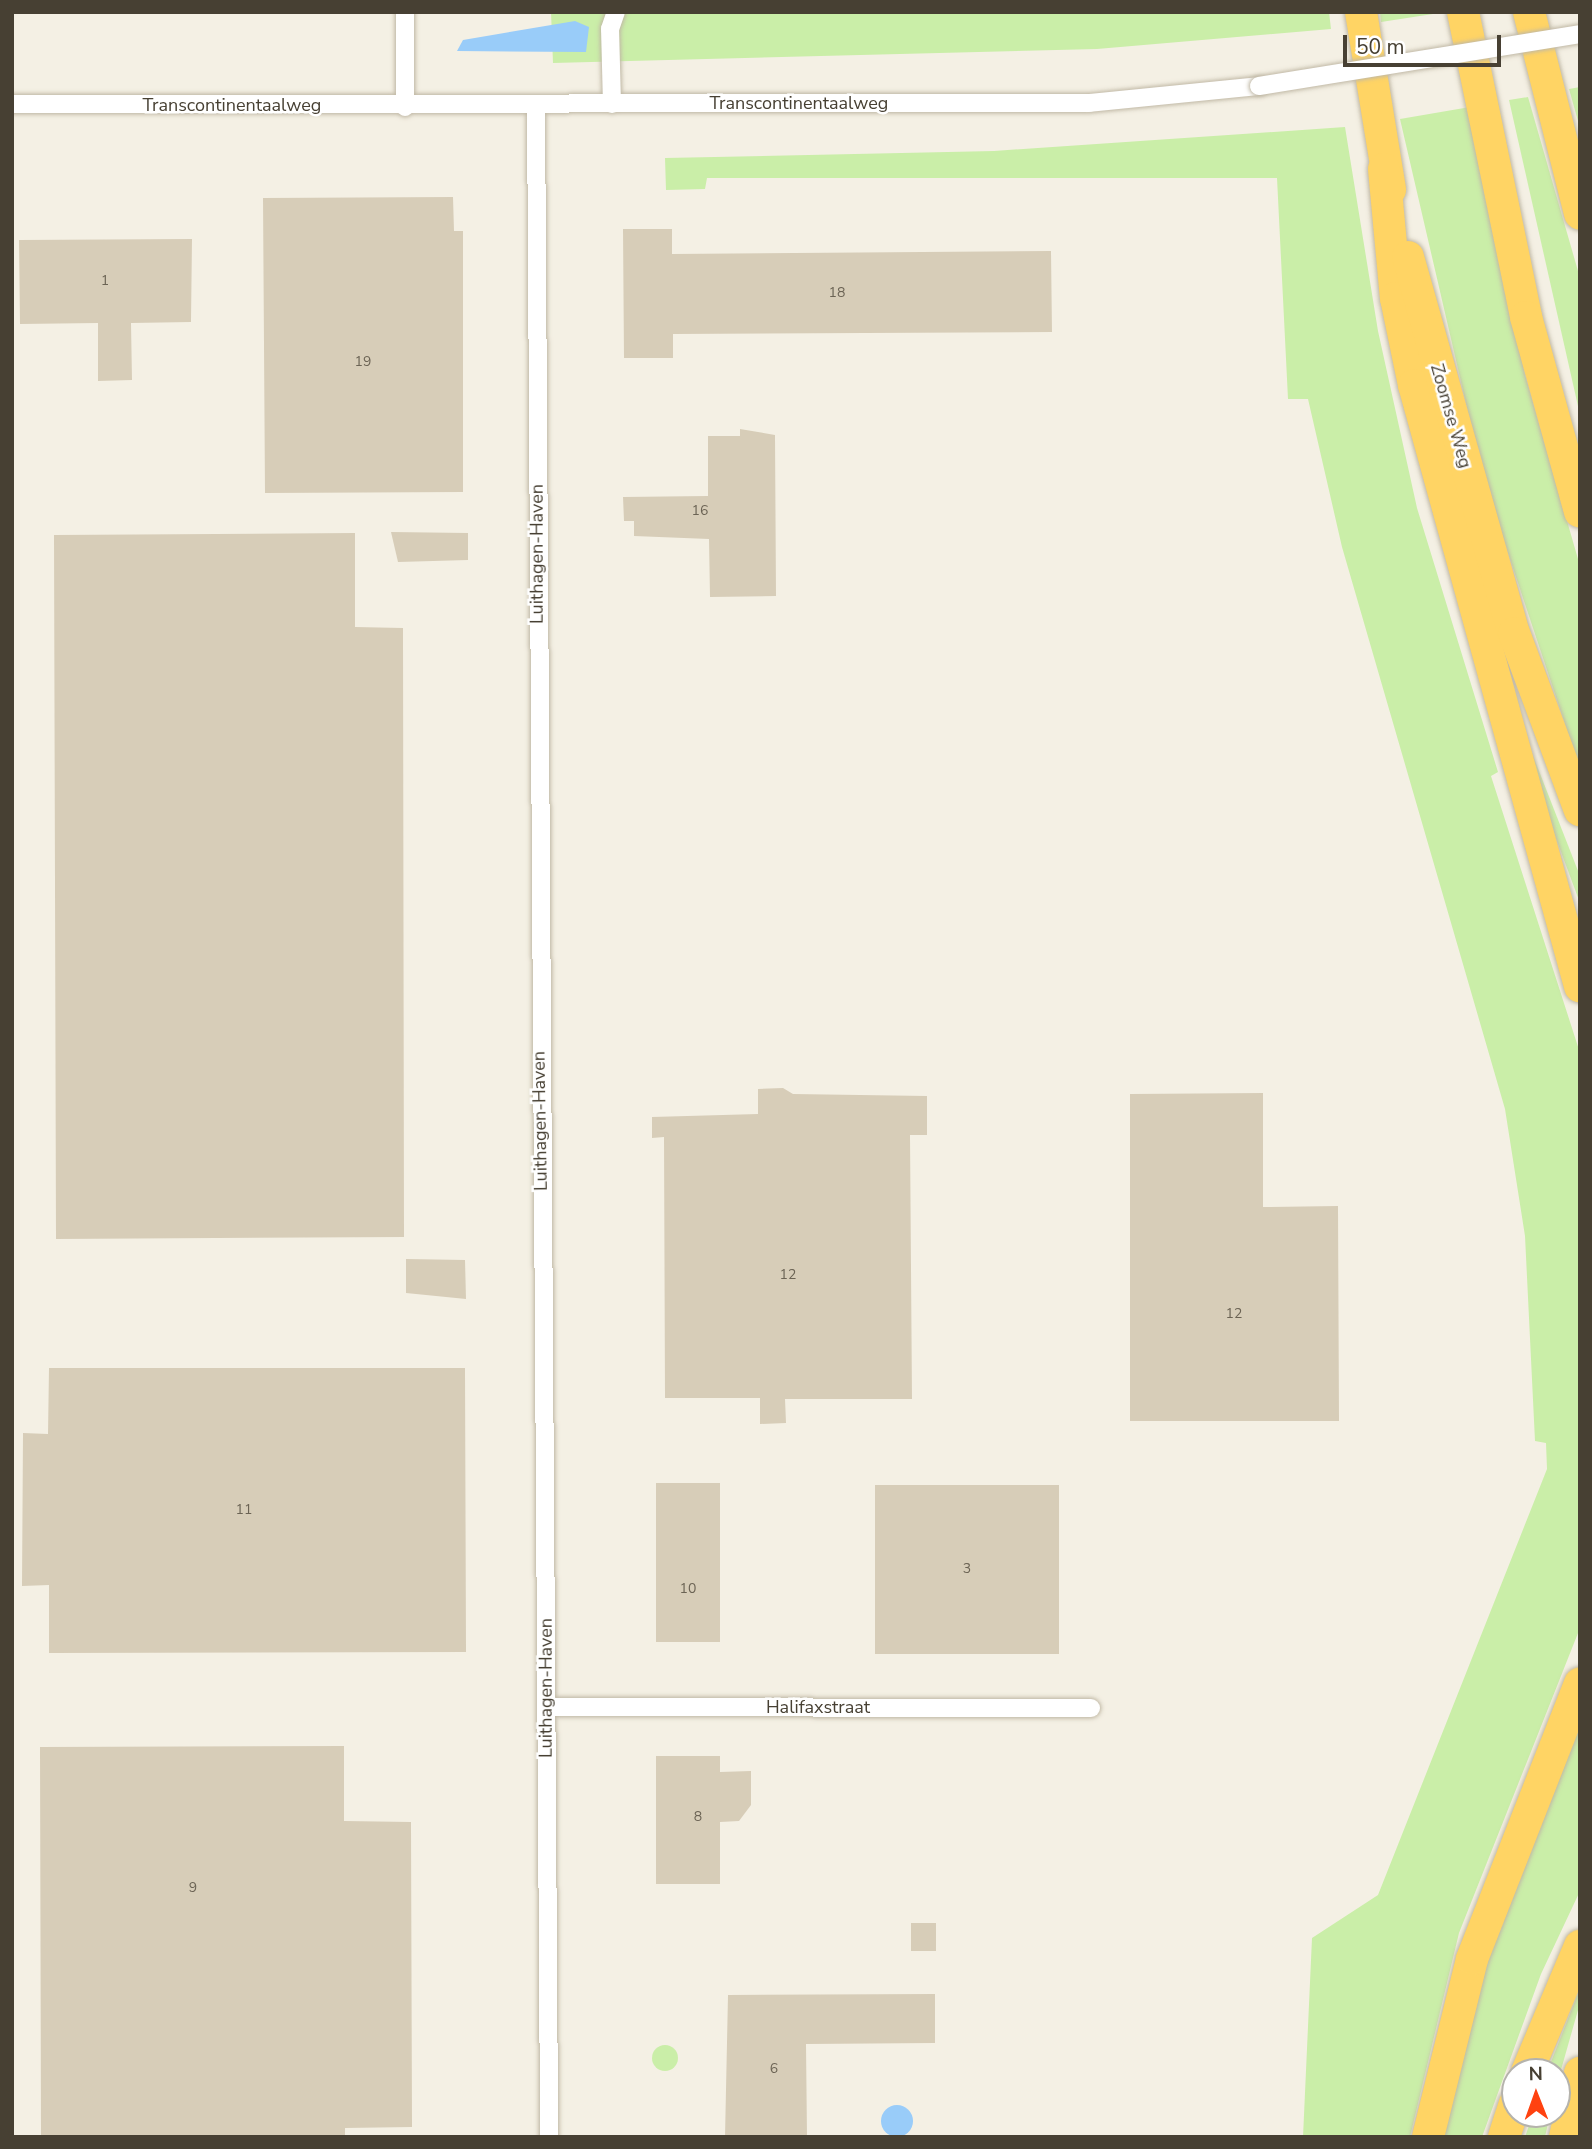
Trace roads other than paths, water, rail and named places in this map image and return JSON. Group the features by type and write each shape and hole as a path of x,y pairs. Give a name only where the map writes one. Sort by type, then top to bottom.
{"highway":[{"name":"Zoomse Weg","path":"1361,12 1384,169 1514,633 1580,810"},
{"path":"1463,12 1526,317 1580,512"},
{"path":"1529,12 1580,214"},
{"path":"1384,169 1396,298 1414,385 1580,986"},
{"path":"1537,836 1580,943"},
{"path":"1428,2137 1476,1947 1580,1683"},
{"path":"1533,2058 1580,1946"},
{"path":"1565,2137 1580,2073"}],"street":[{"path":"405,12 405,107"},
{"path":"612,103 610,29 616,12"},
{"name":"Transcontinentaalweg","path":"12,104 405,107 612,103 1089,103 1259,86 1580,34"},
{"name":"Luithagen-Haven","path":"536,105 549,2137"},
{"name":"Halifaxstraat","path":"546,1707 1091,1708"}],"water":[{"path":"575,21 589,27 586,52 457,51 463,40"},
{"path":"897,2105 908,2110 913,2121 908,2132 897,2137 886,2132 881,2121 886,2110"}]}
